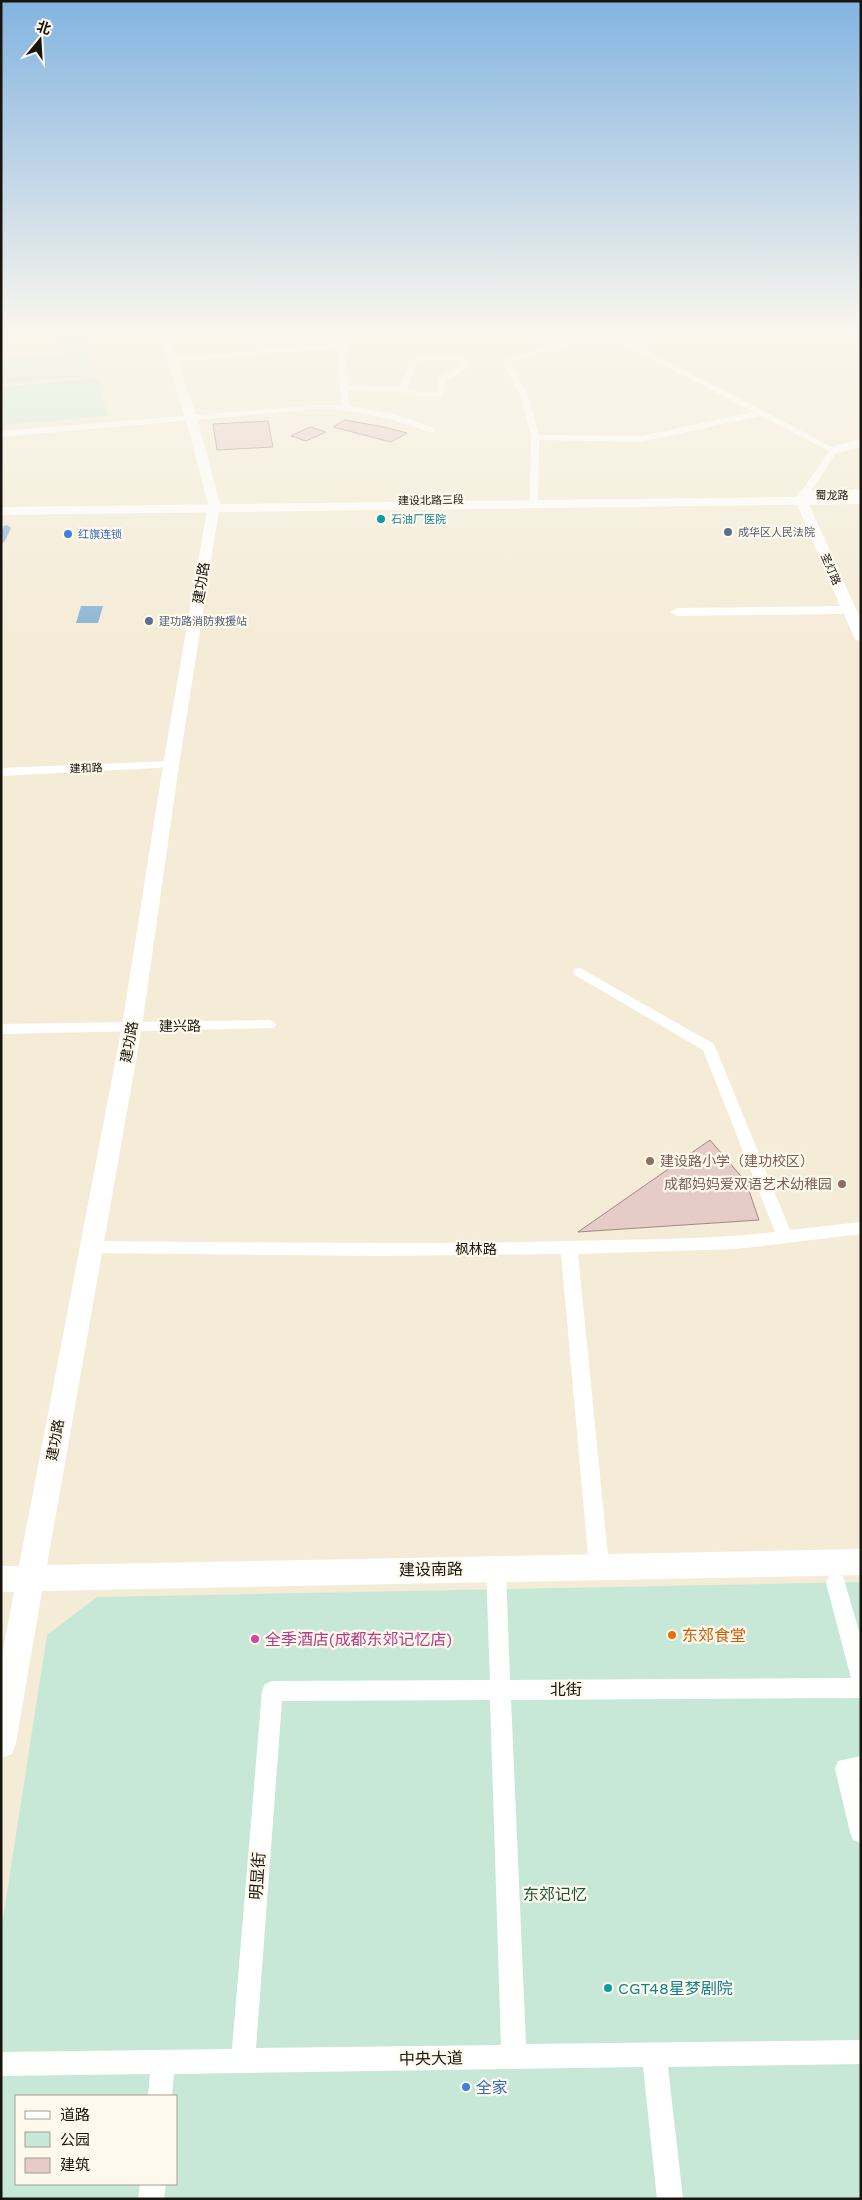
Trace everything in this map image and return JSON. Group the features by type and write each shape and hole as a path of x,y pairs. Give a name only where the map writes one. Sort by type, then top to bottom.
{"main road":[{"name":"蜀龙路","path":"803,498 861,494"},
{"name":"建设北路三段","path":"1,511 213,506 803,498"},
{"path":"803,498 861,501"},
{"name":"建设北路三段","path":"1,506 213,506"}],"street":[{"path":"1,434 16,433"},
{"path":"195,433 213,506"},
{"path":"532,501 534,433"},
{"path":"535,437 641,439 670,433"},
{"path":"800,433 834,450 861,443"},
{"path":"803,498 834,450"},
{"name":"圣灯路","path":"803,498 861,637"},
{"name":"建功路","path":"1,1743 132,1026 171,765 213,506"},
{"path":"677,612 849,610"},
{"name":"建和路","path":"1,772 171,765"},
{"path":"580,972 709,1047 785,1237"},
{"name":"建兴路","path":"1,1029 269,1025"},
{"name":"枫林路","path":"91,1246 380,1250 568,1247 736,1243 861,1228"},
{"path":"568,1247 599,1566"},
{"name":"建设南路","path":"1,1579 861,1562"},
{"path":"496,1568 514,2057"},
{"path":"836,1583 861,1678"},
{"name":"北街","path":"272,1691 861,1688"},
{"name":"明显街","path":"243,2061 272,1691"},
{"path":"861,1767 846,1769 861,1832"},
{"name":"中央大道","path":"1,2064 861,2052"},
{"path":"654,2055 670,2199"},
{"path":"160,2095 163,2062"},
{"path":"151,2199 153,2185"}],"green space":[{"name":"东郊记忆","path":"861,1582 861,2199 1,2199 1,1931 47,1635 97,1597"}],"water":[{"path":"81,606 103,606 98,623 76,623"}],"building":[{"path":"214,433 270,433 273,447 217,450"},
{"path":"298,433 325,433 306,441 291,436"},
{"path":"355,433 407,433 391,442"},
{"name":"建设路小学（建功校区）","path":"710,1140 746,1182 759,1220 578,1232"}],"waterway":[{"path":"1,541 7,528"}],"place":[{"name":"石油厂医院","path":"381,519"},
{"name":"成华区人民法院","path":"728,532"},
{"name":"红旗连锁","path":"68,534"},
{"name":"建功路消防救援站","path":"149,621"},
{"name":"建设路小学（建功校区）","path":"650,1161"},
{"name":"成都妈妈爱双语艺术幼稚园","path":"842,1184"},
{"name":"东郊食堂","path":"672,1635"},
{"name":"全季酒店(成都东郊记忆店)","path":"255,1639"},
{"name":"CGT48星梦剧院","path":"608,1988"},
{"name":"全家","path":"466,2087"}]}
